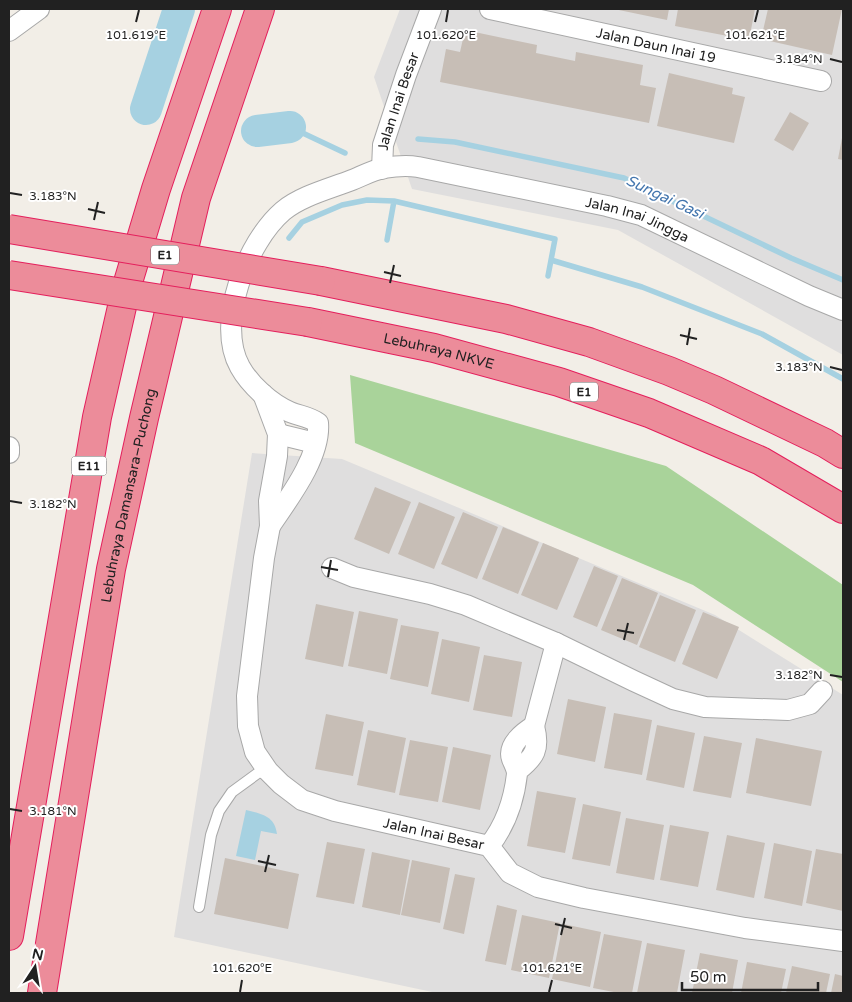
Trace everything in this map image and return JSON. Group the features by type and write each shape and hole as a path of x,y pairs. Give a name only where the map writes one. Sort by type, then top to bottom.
{"highway":[{"name":"E11","path":"9,936 101,399 132,270 156,189 217,9"},
{"name":"Lebuhraya Damansara–Puchong","path":"42,993 115,550 144,418 196,198 260,9"},
{"name":"E1","path":"9,229 321,281 506,319 589,342 669,371 825,443 843,454"},
{"name":"Lebuhraya NKVE","path":"9,275 308,322 434,348 559,382 649,413 761,461 843,509"}],"street":[{"path":"9,31 39,9"},
{"name":"Jalan Inai Besar","path":"382,169 383,145 406,75 431,9"},
{"name":"Jalan Daun Inai 19","path":"490,9 821,81"},
{"name":"Jalan Inai Jingga","path":"263,394 248,379 239,366 234,352 230,323 242,276 258,240 271,222 284,210 318,193 382,169 400,166 418,167 607,206 641,215 792,288 843,310"},
{"path":"263,394 278,434 277,456 268,501 270,526"},
{"path":"263,394 290,412 313,419 318,423 319,430 310,463 270,526"},
{"path":"278,434 315,443"},
{"name":"Jalan Inai Besar","path":"270,526 264,558 247,696 248,726 255,752 268,771 302,800 336,811 489,846 510,873 538,887 584,898 745,928 843,940"},
{"path":"332,568 354,577 430,594 466,606 556,643 673,699 705,707 788,710 810,704 822,691"},
{"path":"489,846 500,833 507,817 517,771 511,756 515,742 534,726 556,643"}],"lane":[{"path":"199,906 211,835 219,811 232,792 258,773 268,771"}],"shaded area":[{"path":"400,9 843,9 843,355 618,230 412,189 374,77"},
{"path":"252,453 342,459 715,615 843,695 843,993 437,993 174,937"}],"green space":[{"path":"350,375 666,466 843,585 843,682 693,585 355,443"}],"water":[{"path":"246,810 267,817 274,823 276,828 277,834 261,831 255,860 236,856"}],"building":[{"path":"614,9 669,9 667,20"},
{"path":"678,9 755,9 749,40 675,26"},
{"path":"768,9 842,9 832,55 761,39"},
{"path":"465,30 537,45 536,53 575,61 576,52 643,65 640,85 656,88 649,123 440,82 446,49 460,52"},
{"path":"669,73 733,88 732,94 745,97 734,143 657,126"},
{"path":"790,112 809,123 793,151 774,140"},
{"path":"843,138 843,160 838,159"},
{"path":"375,487 411,502 389,554 354,539"},
{"path":"419,502 455,517 434,569 398,554"},
{"path":"463,512 498,527 477,579 441,564"},
{"path":"503,527 539,542 518,594 482,579"},
{"path":"543,543 579,558 557,610 521,595"},
{"path":"594,566 618,576 597,627 573,617"},
{"path":"622,578 658,593 637,645 601,630"},
{"path":"660,595 696,610 675,662 639,647"},
{"path":"316,604 354,612 343,667 305,659"},
{"path":"359,611 398,619 387,674 348,666"},
{"path":"703,612 739,627 717,679 682,664"},
{"path":"401,625 439,632 428,687 390,679"},
{"path":"442,639 480,647 469,702 431,694"},
{"path":"484,655 522,662 512,717 473,710"},
{"path":"568,699 606,707 595,762 557,754"},
{"path":"614,713 652,720 642,775 604,768"},
{"path":"326,714 364,722 353,776 315,769"},
{"path":"657,725 695,733 684,788 646,780"},
{"path":"368,730 406,738 395,793 357,785"},
{"path":"704,736 742,743 731,798 693,791"},
{"path":"756,738 822,751 811,806 746,793"},
{"path":"410,740 448,747 438,802 399,795"},
{"path":"453,747 491,755 480,810 442,802"},
{"path":"537,791 576,798 565,853 527,846"},
{"path":"583,804 621,812 610,866 572,859"},
{"path":"626,818 664,825 654,880 616,873"},
{"path":"670,825 709,832 698,887 660,880"},
{"path":"727,835 765,843 754,898 716,890"},
{"path":"327,842 365,849 354,904 316,897"},
{"path":"774,843 812,851 802,906 764,898"},
{"path":"816,849 843,854 843,911 806,903"},
{"path":"372,852 410,860 400,915 362,907"},
{"path":"225,858 299,874 288,929 214,914"},
{"path":"412,860 450,868 440,923 401,915"},
{"path":"455,874 475,878 464,934 443,929"},
{"path":"497,905 517,910 506,965 485,961"},
{"path":"522,915 560,923 549,978 511,970"},
{"path":"563,924 601,932 590,987 552,979"},
{"path":"604,934 642,941 632,993 619,993 593,988"},
{"path":"647,943 685,950 677,993 637,993"},
{"path":"700,953 738,960 732,993 692,993"},
{"path":"747,962 786,969 781,993 741,993"},
{"path":"792,966 830,974 826,993 786,993"},
{"path":"835,974 843,976 843,993 831,993"}],"waterway":[{"name":"Sungai Gasi","path":"146,109 179,9"},
{"name":"Sungai Gasi","path":"290,127 345,153"},
{"name":"Sungai Gasi","path":"257,131 290,127"},
{"name":"Sungai Gasi","path":"418,139 455,142 624,178 791,258 843,280"},
{"path":"289,238 302,222 342,205 367,200 394,201 555,239 548,276"},
{"path":"387,240 394,201"},
{"path":"551,260 642,287 762,334 843,379"}]}
